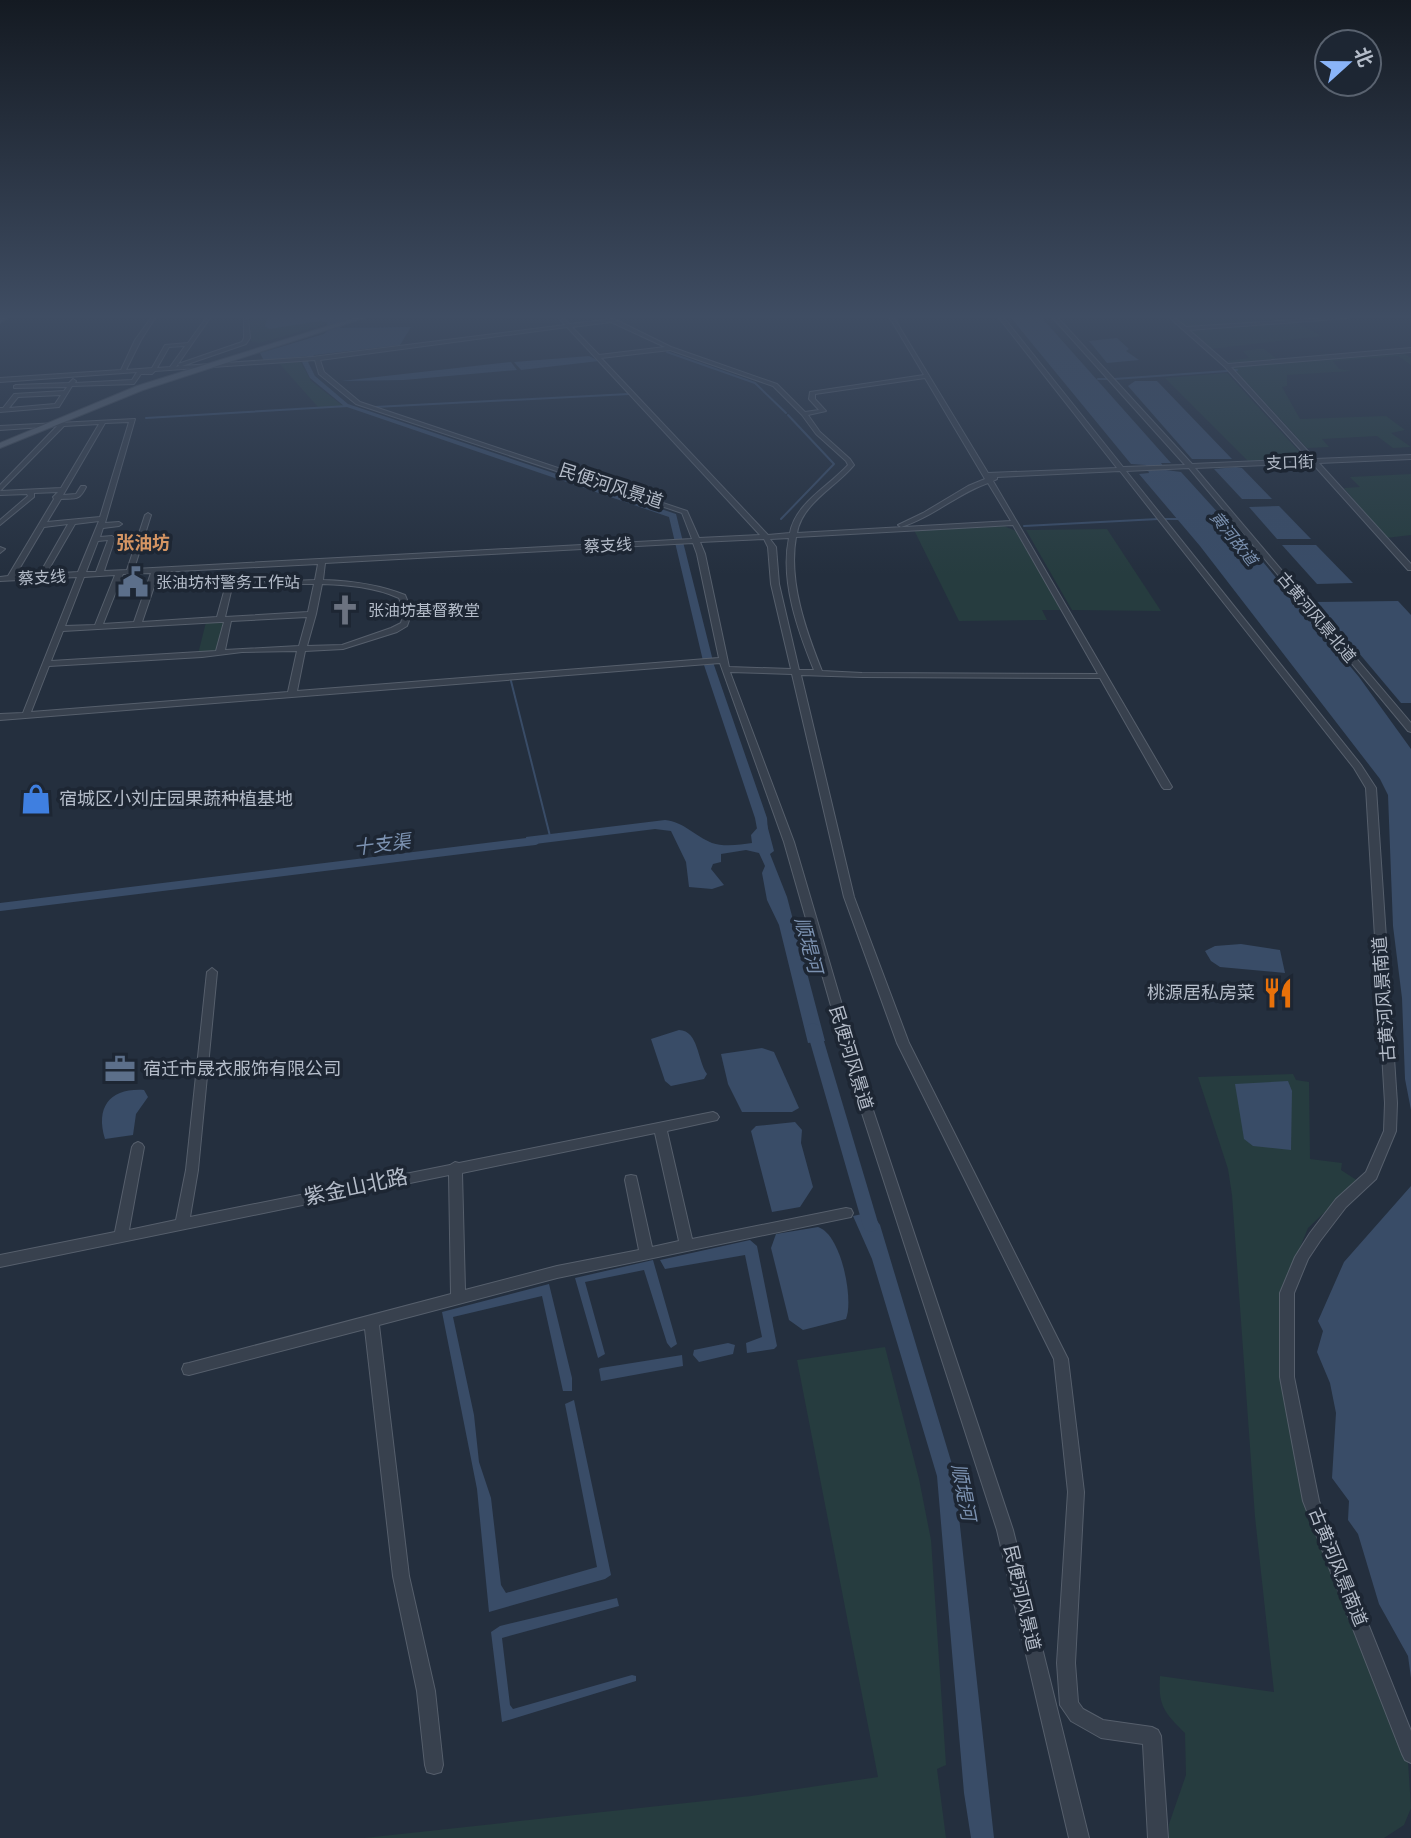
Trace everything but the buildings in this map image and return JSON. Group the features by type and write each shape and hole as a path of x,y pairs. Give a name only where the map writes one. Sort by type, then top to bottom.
{"main road":[{"path":"0,444 97,404"},
{"path":"40,426 102,404"}],"street":[{"path":"35,408 38,404"},
{"path":"0,420 5,409 57,407 59,404"},
{"name":"民便河风景道","path":"360,404 681,509 697,540 722,663 789,842 866,1108 1005,1530 1079,1838"},
{"path":"641,404 766,537 772,547 775,584 798,671 849,897 903,1043 1061,1359 1076,1492 1065,1687 1069,1705 1087,1722 1101,1729 1152,1736 1158,1838"},
{"path":"794,404 818,433 851,465 802,512 790,536 797,605 819,673"},
{"path":"804,414 823,411 816,404"},
{"path":"945,404 990,477 1167,787"},
{"name":"古黄河风景南道","path":"1070,404 1358,767 1371,788 1391,1103 1390,1131 1371,1175 1341,1203 1302,1257 1287,1293 1287,1377 1311,1501 1411,1754"},
{"name":"古黄河风景北道","path":"1133,404 1190,466 1411,729"},
{"path":"1262,404 1411,568"},
{"path":"0,428 134,420 99,529 27,714"},
{"path":"10,579 103,422"},
{"path":"0,491 62,425"},
{"name":"支口街","path":"1122,469 1411,457"},
{"path":"858,532 924,517 967,488 990,477 1122,469"},
{"path":"0,491 78,496 82,490"},
{"path":"0,523 33,496 29,491"},
{"path":"130,572 148,515"},
{"path":"41,525 73,522 99,529 120,528"},
{"path":"41,577 73,522"},
{"name":"蔡支线","path":"0,579 1015,523"},
{"path":"99,529 112,538 99,574"},
{"path":"292,693 299,649 312,614 322,561"},
{"path":"137,624 156,570"},
{"path":"98,627 120,572"},
{"path":"46,664 343,647 394,630 407,619 406,603 395,593 374,587 319,583 218,586"},
{"path":"220,652 229,585"},
{"path":"60,629 312,614"},
{"path":"0,717 701,662 819,673 1103,676"},
{"path":"183,1223 192,1170 212,972"},
{"name":"紫金山北路","path":"0,1261 713,1117"},
{"path":"660,1127 687,1245"},
{"path":"121,1236 138,1147"},
{"path":"456,1167 458,1298"},
{"path":"631,1180 646,1253"},
{"path":"189,1369 458,1298 646,1253 846,1213"},
{"path":"371,1321 401,1576 426,1691 434,1765"}],"green space":[{"path":"315,404 343,406 318,407"},
{"path":"1191,404 1255,404 1306,459 1248,461"},
{"path":"1266,404 1291,404 1300,419 1386,416 1405,430 1391,433 1411,447 1393,448 1377,436 1322,439 1329,447 1307,448"},
{"path":"1411,474 1411,535 1386,538 1344,488 1360,487 1350,477"},
{"path":"1004,526 1016,531 1061,610 1042,610 1047,620 959,621 914,530"},
{"path":"1107,529 1161,611 1072,610 1026,530"},
{"path":"224,620 218,651 198,654 206,622"},
{"path":"1293,1074 1296,1080 1309,1082 1310,1159 1342,1163 1341,1170 1358,1181 1308,1228 1292,1267 1283,1310 1298,1457 1408,1761 1411,1808 1404,1825 1384,1838 1169,1838 1169,1824 1186,1775 1185,1733 1161,1702 1160,1676 1274,1692 1255,1517 1232,1195 1228,1169 1198,1077"},
{"path":"885,1347 919,1479 931,1540 946,1765 937,1769 946,1838 364,1838 751,1796 878,1777 797,1360"}],"water":[{"name":"黄河故道","path":"1081,404 1118,404 1171,463 1161,463 1166,470 1181,472 1263,562 1359,677 1411,749 1411,1110 1405,1079 1402,998 1393,926 1388,795 1380,779 1200,546 1139,474 1149,473 1146,465 1131,464"},
{"path":"1144,404 1179,404 1232,459 1192,459"},
{"path":"1242,468 1272,499 1242,499 1214,469"},
{"path":"1279,506 1311,539 1277,539 1249,507"},
{"path":"1282,545 1316,545 1353,583 1317,584"},
{"path":"1398,601 1411,615 1411,703 1401,703 1316,602"},
{"path":"765,817 774,851 770,854 787,897 825,1041 808,1043 779,925 767,900 762,873 765,866 759,853 746,850 721,854 721,862 713,864 711,869 724,885 712,889 689,887 686,862 671,831 655,829 527,845 526,837 665,820 678,823 712,843 737,845 752,843 751,835 759,826 757,818"},
{"path":"1241,944 1280,950 1285,973 1220,967 1211,961 1205,951 1215,946"},
{"path":"679,1030 686,1032 694,1041 707,1074 704,1079 671,1086 665,1081 651,1039"},
{"path":"762,1048 774,1052 799,1108 792,1112 742,1112 728,1084 721,1054"},
{"path":"1288,1081 1292,1091 1291,1150 1253,1146 1244,1139 1235,1084"},
{"path":"144,1090 148,1097 136,1114 133,1135 105,1139 102,1117 108,1101 123,1092"},
{"path":"795,1122 802,1130 801,1143 813,1187 800,1207 772,1212 751,1131 756,1126"},
{"path":"1411,1186 1411,1678 1408,1656 1379,1604 1358,1534 1348,1520 1349,1501 1332,1478 1336,1413 1330,1383 1317,1352 1323,1331 1318,1321 1344,1262"},
{"path":"871,1212 880,1225 954,1471 994,1838 971,1838 964,1793 937,1476 872,1259 853,1216"},
{"path":"818,1227 826,1232 839,1254 847,1283 848,1310 846,1319 803,1330 789,1320 771,1248 776,1234"},
{"path":"750,1240 757,1246 777,1346 774,1349 747,1353 746,1343 762,1337 745,1255 665,1269 660,1260"},
{"path":"653,1260 677,1344 671,1348 667,1343 644,1270 585,1282 605,1354 598,1358 575,1278"},
{"path":"549,1284 572,1378 572,1391 563,1391 542,1296 453,1317 474,1415 479,1462 491,1498 501,1585 506,1593 597,1567 565,1404 574,1400 611,1575 489,1612 477,1489 442,1312"},
{"path":"728,1343 735,1345 733,1354 699,1362 693,1355 694,1350"},
{"path":"682,1355 683,1366 601,1381 601,1368"},
{"path":"617,1598 619,1606 502,1638 510,1705 513,1709 632,1675 636,1676 636,1681 502,1722 491,1632 500,1626"}],"waterway":[{"name":"顺堤河","path":"345,404 673,516 709,665 761,818 762,832"},
{"path":"375,407 438,404"},
{"path":"776,404 786,413"},
{"path":"146,418 348,406"},
{"path":"781,519 834,464 788,415"},
{"path":"1024,526 1158,519"},
{"path":"1165,519 1178,519"},
{"path":"511,681 550,836"},
{"name":"十支渠","path":"0,907 535,841"},
{"name":"顺堤河","path":"813,1028 871,1226"}],"place":[{"name":"张油坊村警务工作站","path":"133,582"},
{"name":"张油坊基督教堂","path":"345,610"},
{"name":"宿城区小刘庄园果蔬种植基地","path":"36,799"},
{"name":"桃源居私房菜","path":"1278,993"},
{"name":"宿迁市晟衣服饰有限公司","path":"120,1069"}],"district":[{"name":"张油坊","path":"143,543"}]}
